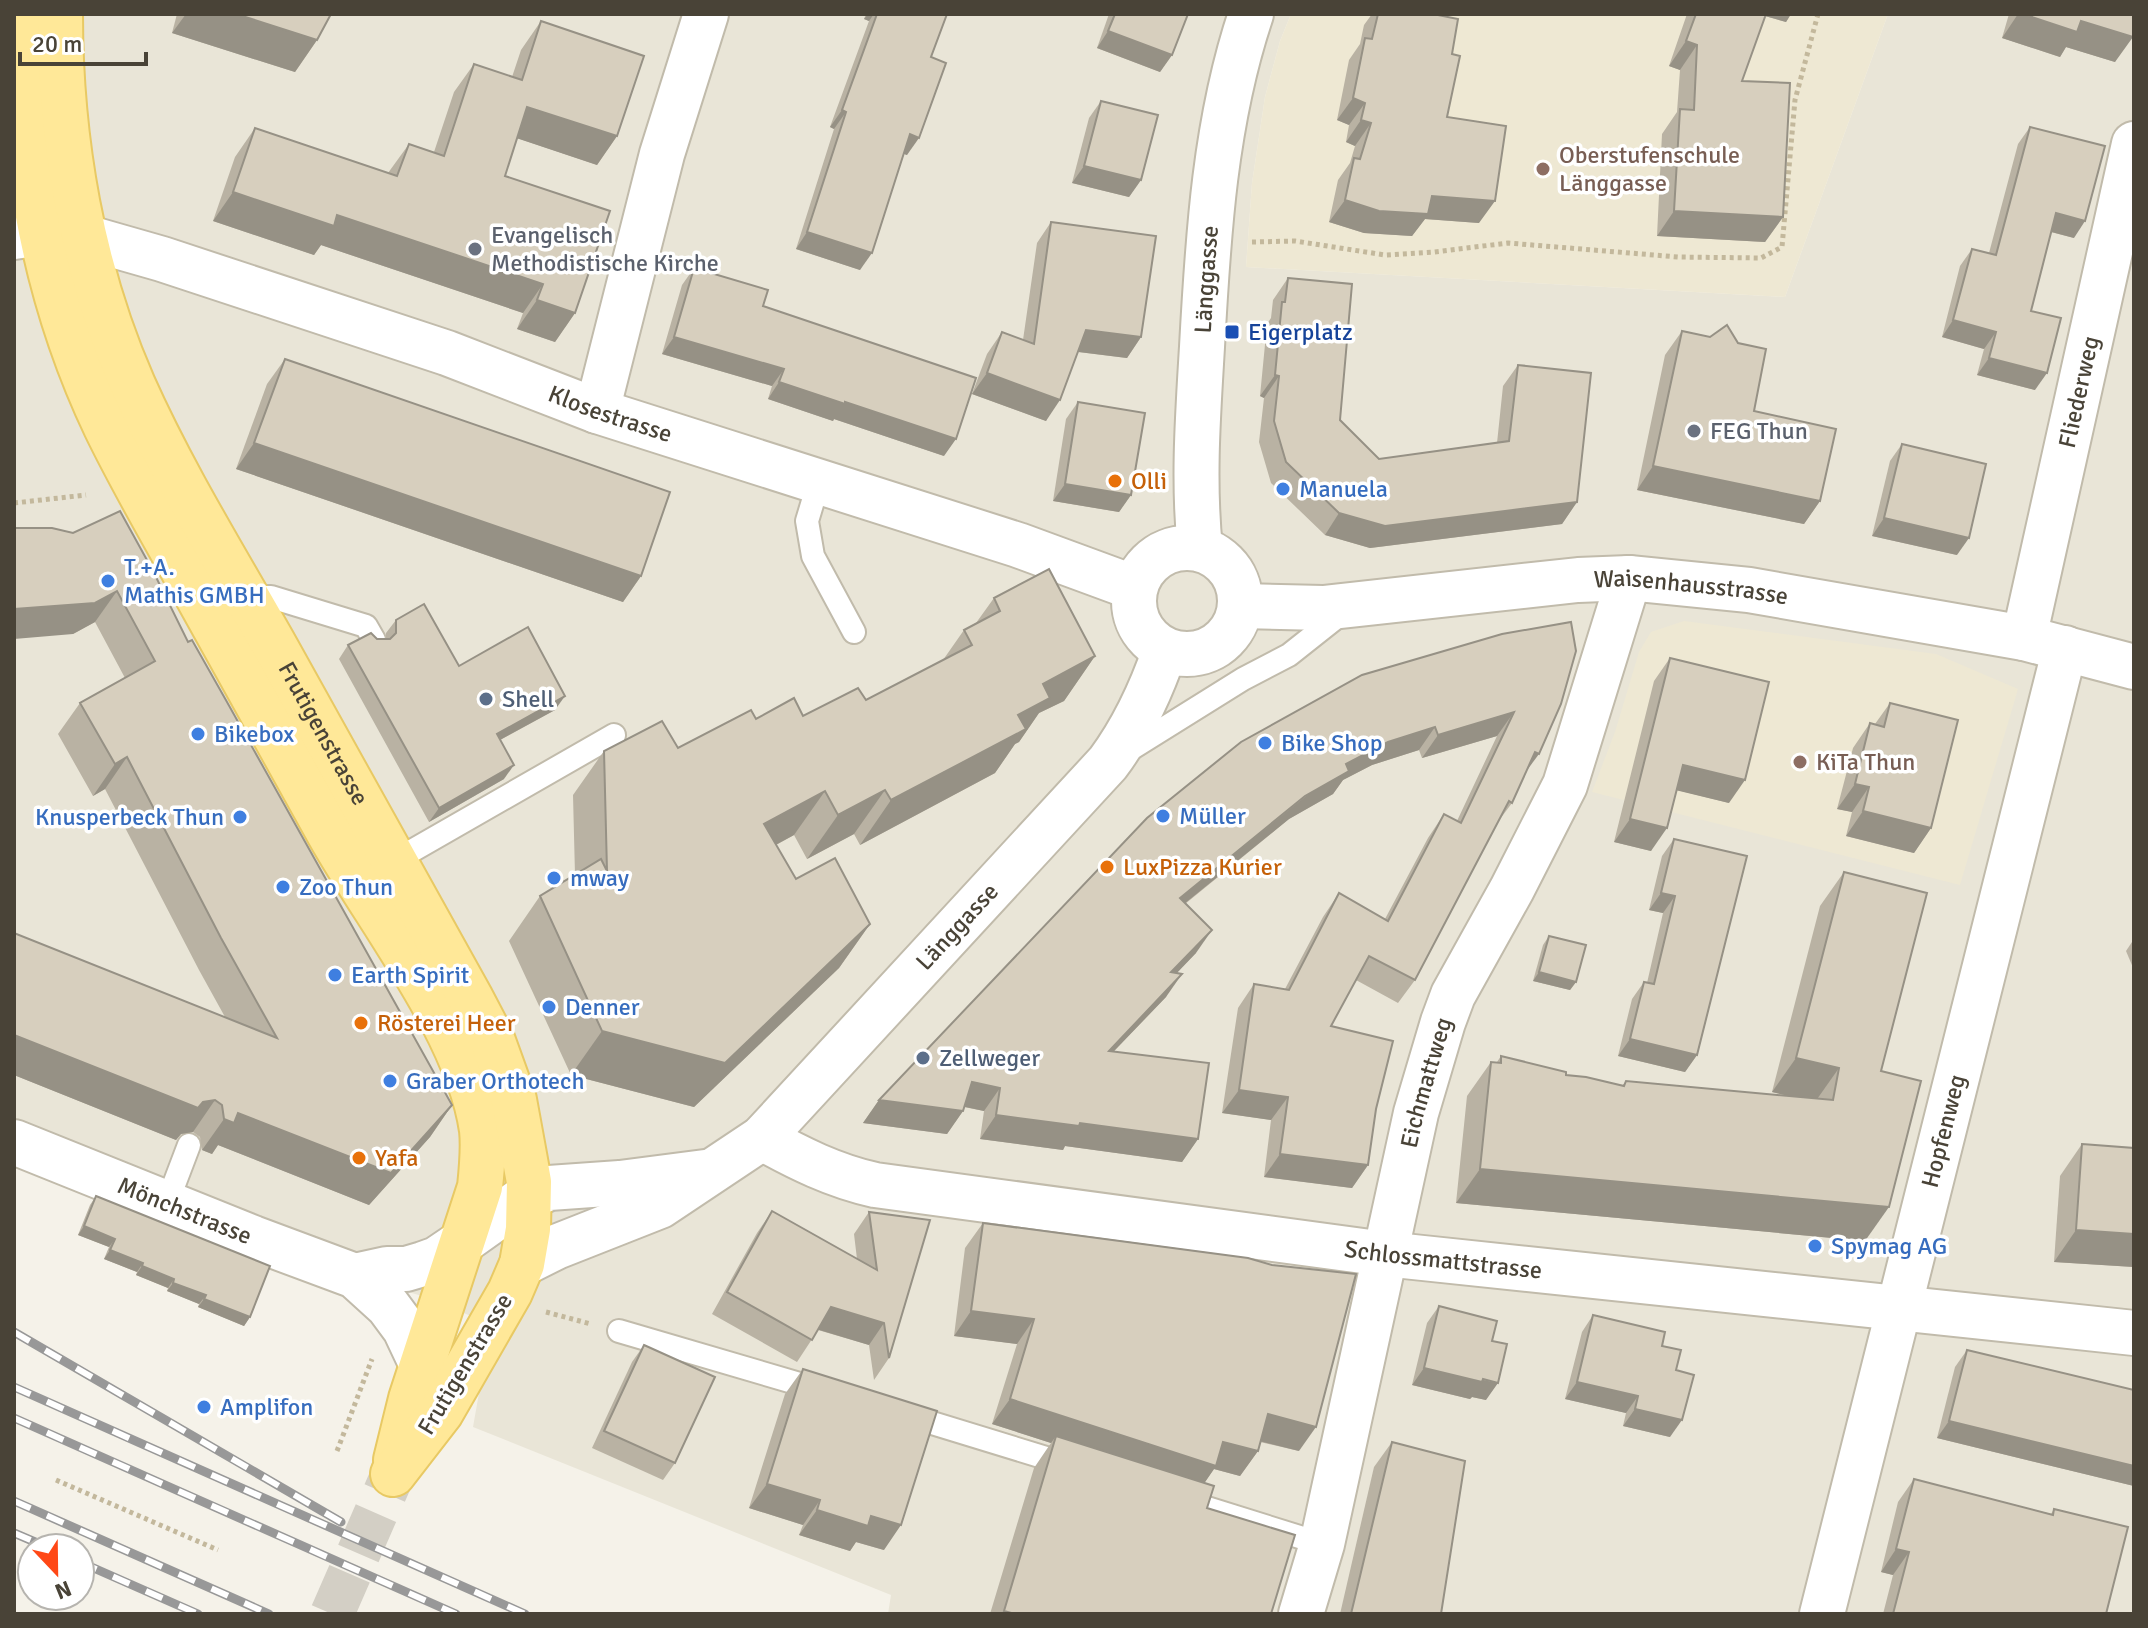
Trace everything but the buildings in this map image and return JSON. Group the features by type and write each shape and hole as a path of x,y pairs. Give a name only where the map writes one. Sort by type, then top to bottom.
{"main road":[{"name":"Frutigenstrasse","path":"21,14 27,235 106,427 376,871 492,1039 514,1100 530,1195 522,1264 515,1282 441,1412 393,1474 422,1365 480,1187 484,1157 482,1128 473,1093 376,871 247,597 172,464 132,382 97,286 75,192 67,130 60,14"}],"street":[{"path":"597,411 662,154 706,14"},
{"name":"Länggasse","path":"1200,549 1196,467 1208,243 1220,140 1251,14"},
{"name":"Fliederweg","path":"2044,643 2134,144"},
{"name":"Klosestrasse","path":"27,235 85,237 162,259 447,353 597,411 1018,545 1135,588"},
{"path":"1172,549 1200,549 1214,554 1235,576 1241,606 1237,623 1228,637 1198,654 1181,655 1152,642 1143,631 1133,603 1135,588 1140,575 1159,555 1172,549"},
{"name":"Waisenhausstrasse","path":"1241,606 1323,608 1578,580 1629,578 1749,590 2044,643 2134,667"},
{"name":"Eichmattweg","path":"1301,1614 1322,1544 1416,1113 1443,1022 1453,995 1565,785 1629,578"},
{"name":"Hopfenweg","path":"1822,1614 1898,1307 2044,643"},
{"name":"Länggasse","path":"522,1264 556,1247 660,1206 762,1138 1108,763 1137,720 1165,650"},
{"name":"Schlossmattstrasse","path":"762,1138 845,1178 875,1185 1385,1254 2134,1333"},
{"name":"Mönchstrasse","path":"14,1142 355,1276 388,1306 405,1329 422,1365"},
{"name":"Länggasse","path":"465,1240 530,1195 549,1188 620,1183 711,1171"},
{"path":"355,1276 387,1269 406,1269 437,1259 465,1240"},
{"path":"406,1269 447,1293 491,1325"}],"lane":[{"path":"819,481 807,521 813,556 854,632"},
{"path":"247,597 271,597 366,626 374,640"},
{"path":"1108,763 1243,679 1289,655 1355,604"},
{"path":"376,871 470,808 614,735"},
{"path":"167,1203 189,1145"},
{"path":"619,1331 842,1397"},
{"path":"886,1410 1096,1474"},
{"path":"1156,1492 1322,1544"}],"path":[{"path":"1208,243 1295,241 1385,255 1508,243 1678,257 1761,258 1782,247 1795,100 1818,14"},
{"path":"14,503 86,495"},
{"path":"541,1311 619,1331"},
{"path":"337,1451 374,1353"},
{"path":"56,1480 218,1550"}],"shaded area":[{"path":"14,14 1291,14 1280,41 1265,97 1252,183 1246,267 1785,297 1888,14 2134,14 2134,1614 888,1614 891,1595 473,1427 491,1325 432,1299 341,1272 14,1142"},
{"name":"Oberstufenschule Länggasse","path":"1291,14 1888,14 1785,297 1246,267 1252,183 1265,97 1280,41"},
{"name":"KiTa Thun","path":"1684,621 1936,654 2018,689 1960,885 1592,792 1615,732 1639,652 1651,632"}],"tunnel":[{"path":"332,1614 393,1474"}],"railway":[{"path":"14,1332 341,1522"},
{"path":"14,1387 525,1614"},
{"path":"14,1418 456,1614"},
{"path":"14,1501 269,1614"},
{"path":"96,1569 198,1614"}],"place":[{"name":"Oberstufenschule Länggasse","path":"1543,169"},
{"name":"Evangelisch Methodistische Kirche","path":"475,249"},
{"name":"Eigerplatz","path":"1232,332"},
{"name":"FEG Thun","path":"1694,431"},
{"name":"Olli","path":"1115,481"},
{"name":"Manuela","path":"1283,489"},
{"name":"T.+A. Mathis GMBH","path":"108,581"},
{"name":"Shell","path":"486,699"},
{"name":"Bikebox","path":"198,734"},
{"name":"Bike Shop","path":"1265,743"},
{"name":"KiTa Thun","path":"1800,762"},
{"name":"Müller","path":"1163,816"},
{"name":"Knusperbeck Thun","path":"240,817"},
{"name":"LuxPizza Kurier","path":"1107,867"},
{"name":"mway","path":"554,878"},
{"name":"Zoo Thun","path":"283,887"},
{"name":"Earth Spirit","path":"335,975"},
{"name":"Denner","path":"549,1007"},
{"name":"Rösterei Heer","path":"361,1023"},
{"name":"Zellweger","path":"923,1058"},
{"name":"Graber Orthotech","path":"390,1081"},
{"name":"Yafa","path":"359,1158"},
{"name":"Spymag AG","path":"1815,1246"},
{"name":"Amplifon","path":"204,1407"}]}
